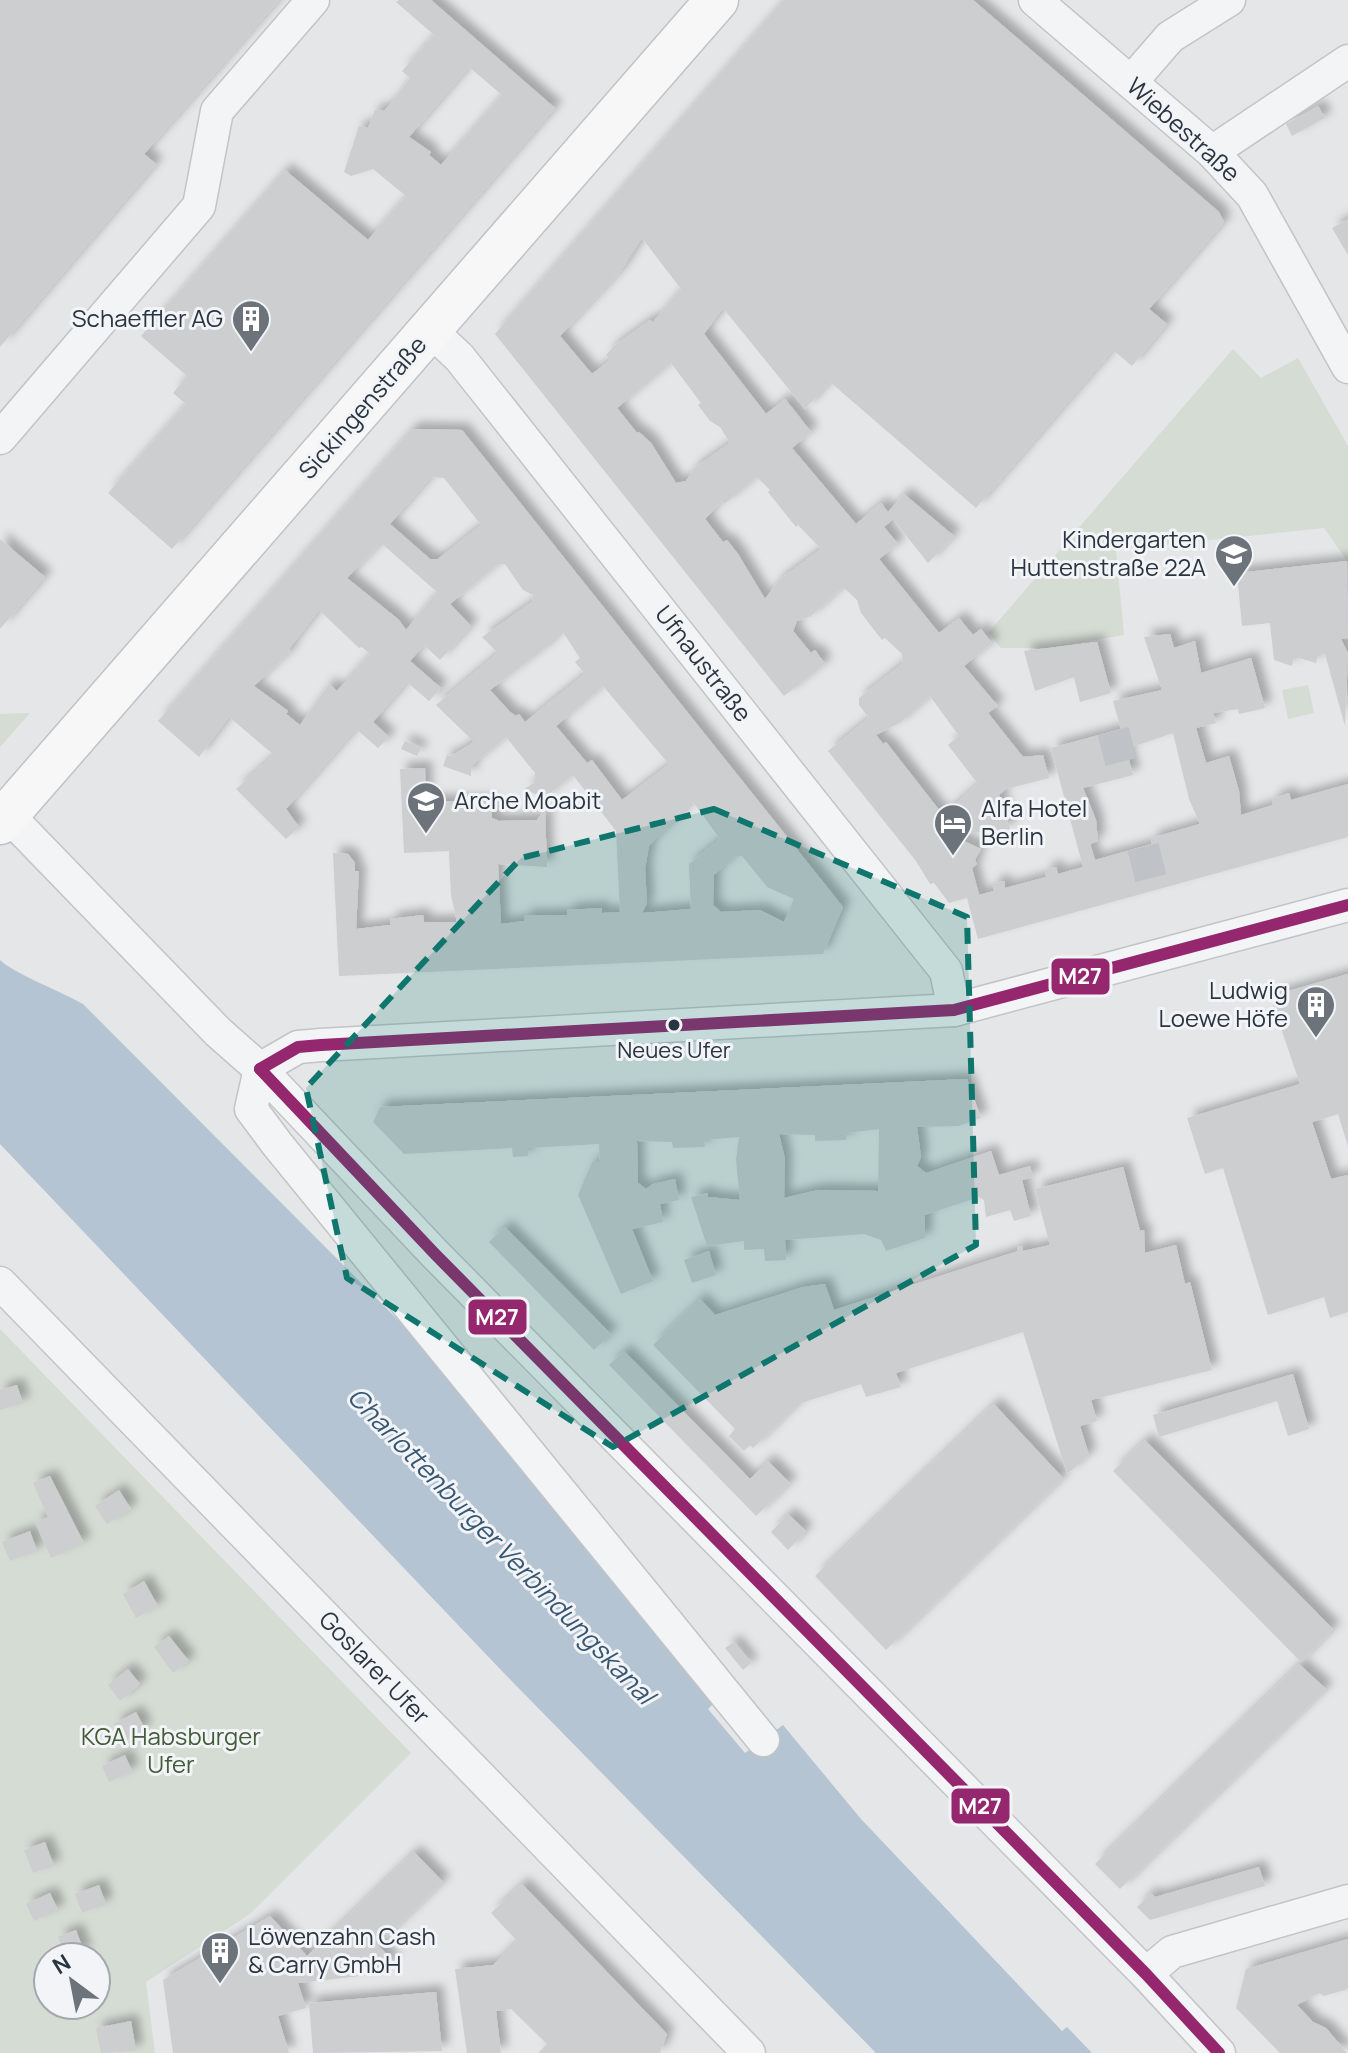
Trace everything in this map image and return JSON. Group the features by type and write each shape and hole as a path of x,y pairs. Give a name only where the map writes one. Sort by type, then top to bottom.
{"main road":[{"name":"Sickingenstraße","path":"2,815 717,0"}],"street":[{"path":"0,438 199,206 209,137 217,111 313,0"},
{"name":"Wiebestraße","path":"1035,0 1212,152 1252,195 1348,367"},
{"path":"1131,82 1170,37 1229,0"},
{"path":"1212,152 1348,61"},
{"name":"Ufnaustraße","path":"430,330 459,357 946,971 954,1010"},
{"path":"2,815 208,1022 260,1069 435,1254 1146,1974 1219,2053"},
{"path":"763,1740 277,1144 251,1109 260,1069 298,1047 321,1045 954,1010 1348,905"},
{"name":"Goslarer Ufer","path":"0,1283 749,2053"},
{"path":"1146,1974 1172,1952 1348,1901"}],"highlighted area":[{"path":"714,809 967,917 976,1245 613,1447 347,1278 306,1088 521,858"}],"green space":[{"path":"1233,349 1261,378 1298,358 1348,446 1348,562 1324,528 1116,550 1124,635 1049,648 1001,648 988,633"},
{"path":"1308,685 1314,713 1288,719 1282,690"},
{"path":"30,713 0,747 0,714"},
{"name":"KGA Habsburger Ufer","path":"0,1329 411,1753 250,1914 146,1982 155,2053 0,2053"}],"water":[{"name":"Charlottenburger Verbindungskanal","path":"0,960 83,1004 425,1347 714,1703 708,1709 745,1753 783,1725 861,1819 1062,2031 1067,2027 1092,2053 876,2053 500,1669 0,1144"}],"building":[{"path":"0,0 279,0 144,154 156,164 0,347"},
{"name":"Schaeffler AG","path":"431,0 555,108 172,549 108,493 186,404 173,393 187,376 141,336 285,170 368,240 406,196 373,169 351,176 344,172 359,126 368,128 375,110 384,111 392,102 410,78 402,71 434,35 396,2","holes":["469,67 502,95 441,165 429,155 431,152 409,137"]},
{"path":"784,0 973,0 1219,212 1224,222 1149,309 1167,324 1132,366 1113,350 976,508 830,382 805,409 723,308 704,334 766,414 785,399 798,415 811,432 792,448 856,524 881,503 888,512 904,494 954,536 928,563 893,519 884,527 898,544 879,559 939,633 959,618 973,635 981,629 992,643 964,666 998,706 988,713 1023,757 1043,755 1049,778 1006,789 999,795 1010,829 972,833 969,828 959,835 981,849 975,860 977,864 972,868 979,895 994,891 992,884 1004,881 1005,888 1046,877 1045,870 1051,868 1056,867 1058,874 1083,867 1051,748 1121,729 1113,701 1162,690 1144,637 1170,634 1174,648 1195,641 1201,673 1251,658 1265,708 1239,714 1238,709 1213,713 1216,723 1196,728 1206,763 1229,756 1239,791 1241,815 1273,805 1272,799 1289,793 1291,800 1348,784 1348,837 978,939 967,898 949,903 934,883 930,884 916,861 828,751 869,718 859,705 859,698 903,663 902,654 885,638 882,640 861,613 857,600 843,587 811,616 797,621 793,631 811,653 815,650 825,664 784,696 495,334","holes":["642,238 681,289 653,322 650,320 614,346 606,355 610,360 592,374 560,336 620,272","671,363 701,403 698,405 710,421 720,427 730,443 694,468 686,481 676,483 651,443 637,433 617,408","757,477 796,527 798,525 821,549 779,580 765,599 738,554 727,540 723,542 705,519 721,502 724,504","930,696 959,736 948,745 978,784 943,815 886,742 883,744 876,735 901,722","1173,733 1189,799 1200,824 1151,838 1152,844 1095,860 1090,844 1098,841 1096,820 1083,788 1133,775 1126,749"]},
{"path":"1318,106 1325,118 1292,136 1286,124"},
{"path":"1348,219 1348,255 1332,228"},
{"path":"412,429 462,430 843,907 823,954 339,976 333,853 348,854 355,863 355,871 359,871 356,929 390,925 390,919 423,915 424,922 457,922 451,895 449,851 404,853 400,769 425,768 426,801 491,802 492,818 499,821 537,820 545,809 547,867 498,864 501,924 524,921 524,916 567,915 567,910 602,908 602,913 620,912 616,831 573,775 544,798 524,789 534,783 535,773 506,737 471,766 471,776 443,766 447,755 451,756 474,742 436,705 498,653 482,637 532,602 533,595 523,590 505,564 498,564 450,604 471,626 440,660 424,645 410,661 441,688 429,701 407,682 373,722 389,737 378,748 356,729 286,809 299,827 286,839 236,789 274,755 229,717 199,757 158,721","holes":["431,477 444,478 481,525 438,559 430,559 390,524","381,543 437,592 406,630 399,620 347,578","319,610 359,648 370,654 337,691 329,684 300,725 286,714 288,711 254,686 291,651 289,649","562,631 580,658 575,662 585,674 525,722 519,714 516,716 510,712 490,690 544,649","603,686 667,762 667,766 622,800 592,760 587,763 556,726","693,802 720,839 689,864 691,909 642,913 647,903 645,868 649,846","742,856 767,887 794,899 784,922 760,910 721,912 713,905 714,875 734,857"]},
{"path":"0,539 45,577 0,629"},
{"path":"1347,561 1348,638 1341,639 1348,653 1345,726 1325,654 1318,655 1316,663 1293,659 1292,666 1274,660 1270,623 1242,626 1237,573"},
{"path":"1097,642 1111,693 1080,702 1074,677 1035,691 1024,651"},
{"path":"405,741 421,748 417,756 401,749"},
{"path":"1348,974 1348,1146 1338,1114 1312,1122 1331,1179 1348,1175 1348,1312 1330,1318 1324,1297 1268,1315 1223,1168 1205,1174 1187,1118 1300,1084 1270,996"},
{"path":"967,1079 981,1118 958,1126 917,1127 921,1157 917,1166 926,1173 991,1151 999,1175 1030,1166 1033,1177 1022,1180 1031,1216 1014,1221 1010,1210 986,1217 984,1200 979,1197 925,1215 925,1238 886,1251 881,1240 864,1234 785,1240 786,1260 765,1261 764,1249 744,1250 744,1241 707,1246 691,1197 708,1193 708,1197 740,1200 736,1160 739,1137 704,1140 705,1147 673,1148 672,1142 637,1141 638,1183 646,1189 653,1184 675,1179 679,1200 660,1204 663,1222 632,1229 653,1281 621,1294 578,1195 592,1162 600,1162 599,1144 528,1148 528,1156 513,1157 512,1148 404,1154 373,1122 380,1107","holes":["879,1129 878,1191 818,1190 784,1198 785,1159 779,1134 815,1135 815,1141 846,1140 846,1133"]},
{"path":"1123,1167 1140,1231 1144,1230 1145,1253 1176,1245 1185,1284 1190,1282 1212,1370 1091,1400 1097,1421 1080,1426 1089,1455 1067,1474 1023,1332 896,1373 901,1387 866,1397 861,1384 798,1404 753,1448 750,1445 744,1451 729,1436 735,1429 653,1345 700,1299 715,1315 803,1287 825,1284 834,1310 1018,1251 1017,1247 1022,1246 1023,1251 1050,1245 1035,1189"},
{"path":"505,1227 611,1334 594,1350 489,1242"},
{"path":"709,1251 716,1275 692,1283 684,1260"},
{"path":"624,1351 750,1479 768,1461 790,1483 756,1516 609,1365"},
{"path":"1293,1374 1309,1429 1288,1436 1277,1401 1159,1437 1153,1415"},
{"path":"17,1385 23,1403 0,1410 0,1390"},
{"path":"994,1404 1063,1478 886,1650 815,1576"},
{"path":"1145,1440 1333,1629 1301,1662 1113,1471"},
{"path":"50,1476 84,1543 51,1558 35,1522 48,1517 33,1483"},
{"path":"119,1490 131,1509 107,1524 95,1506"},
{"path":"788,1514 806,1531 788,1550 771,1532"},
{"path":"30,1531 37,1551 10,1561 2,1542"},
{"path":"144,1581 158,1606 136,1618 123,1594"},
{"path":"169,1636 189,1661 173,1673 154,1647"},
{"path":"734,1642 751,1663 743,1670 725,1648"},
{"path":"1299,1664 1326,1689 1120,1889 1095,1864"},
{"path":"128,1669 140,1684 120,1701 108,1685"},
{"path":"136,1712 145,1729 124,1741 114,1724"},
{"path":"125,1755 132,1771 109,1782 102,1766"},
{"path":"45,1842 54,1866 33,1873 24,1850"},
{"name":"Löwenzahn Cash & Carry GmbH","path":"414,1852 443,1882 378,1945 393,1961 378,1974 298,1983 306,2008 278,2016 289,2053 173,2053 163,1980 270,1916 307,1956"},
{"path":"1259,1867 1265,1886 1150,1920 1137,1907 1151,1893 1155,1897"},
{"path":"522,1884 667,2034 660,2053 538,2053 547,2044 511,2009 496,2011 501,2053 467,2053 455,1969 493,1965 517,1941 491,1913"},
{"path":"99,1885 106,1904 82,1913 75,1894"},
{"path":"50,1893 58,1910 34,1921 26,1904"},
{"path":"76,1930 80,1941 60,1941 58,1937"},
{"path":"1348,1939 1348,1989 1324,1996 1319,1993 1297,2005 1313,2022 1326,2028 1347,2053 1280,2053 1236,2008 1246,1969"},
{"path":"436,1992 442,2051 313,2053 309,2003"},
{"path":"131,2021 136,2051 101,2053 96,2028"}],"tunnel":[{"path":"1113,731 1125,777"},
{"path":"1143,847 1154,891"}],"transit line":[{"name":"M27","path":"260,1069 298,1047 321,1045 954,1010 1348,905"},
{"name":"M27","path":"260,1069 435,1254 1146,1974 1219,2053"}],"place":[{"name":"Schaeffler AG","path":"251,353"},
{"name":"Kindergarten Huttenstraße 22A","path":"1234,588"},
{"name":"Arche Moabit","path":"426,835"},
{"name":"Alfa Hotel Berlin","path":"953,857"},
{"name":"Neues Ufer","path":"674,1025"},
{"name":"Ludwig Loewe Höfe","path":"1316,1039"},
{"name":"Löwenzahn Cash & Carry GmbH","path":"220,1985"}]}
